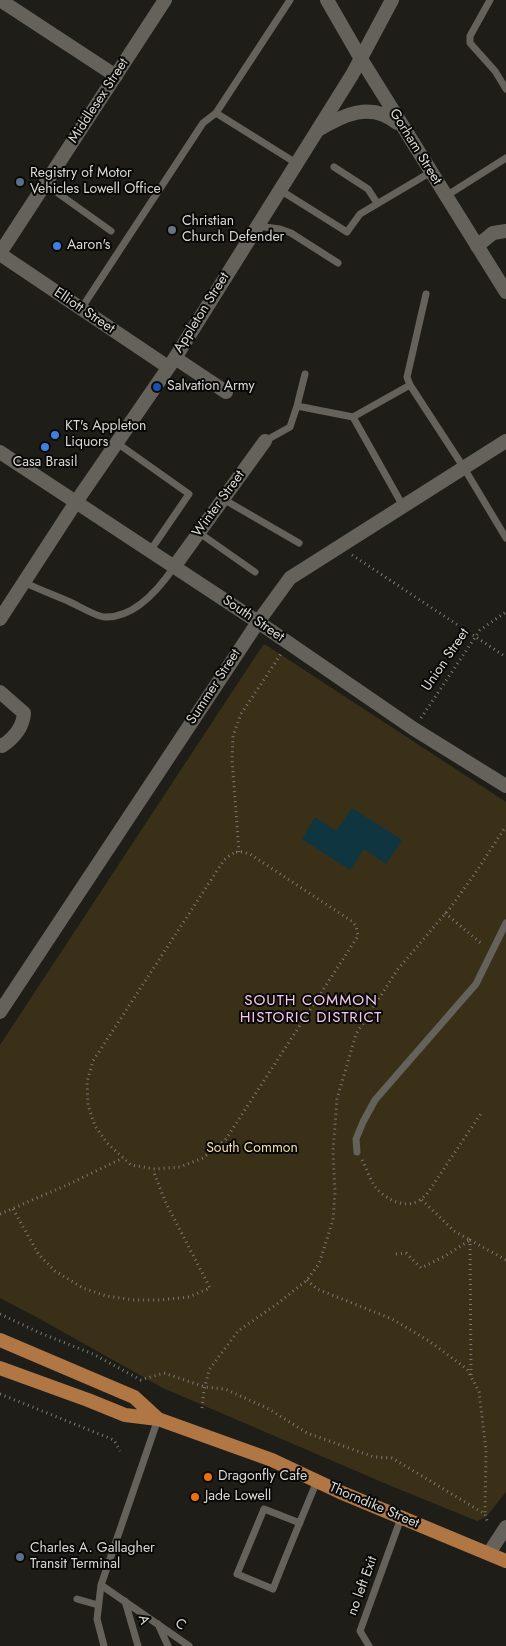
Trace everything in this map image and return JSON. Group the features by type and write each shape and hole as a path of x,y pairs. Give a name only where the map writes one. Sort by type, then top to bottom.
{"main road":[{"name":"Thorndike Street","path":"0,1340 134,1397 158,1419"},
{"name":"Thorndike Street","path":"0,1368 125,1415 158,1419 272,1460 401,1518 506,1561"}],"street":[{"path":"0,0 116,76"},
{"name":"Middlesex Street","path":"0,254 165,0"},
{"name":"Gorham Street","path":"327,0 403,128 506,292"},
{"name":"Appleton Street","path":"0,619 76,502 171,363 361,59 392,0"},
{"path":"316,132 335,120 350,114 367,112 382,113 403,128"},
{"path":"477,246 493,233 506,231"},
{"name":"Elliott Street","path":"0,254 81,309 171,363 226,392"},
{"name":"Winter Street","path":"174,567 265,441"},
{"name":"Summer Street","path":"0,1012 258,622 290,578 506,441"},
{"name":"South Street","path":"0,452 258,622 414,729 506,786"},
{"path":"0,692 24,713 23,723 10,741 2,746 0,745"},
{"path":"489,1553 506,1527"}],"lane":[{"path":"81,309 203,123 216,112 290,0"},
{"path":"490,0 470,36 470,43 495,71 506,89"},
{"path":"216,112 296,163"},
{"path":"446,196 506,158"},
{"path":"334,167 368,189 377,203"},
{"path":"280,189 347,232 360,214 431,172"},
{"path":"45,184 110,230"},
{"path":"257,226 280,229 291,233 338,263"},
{"path":"426,294 407,377 410,385 464,468 506,538"},
{"path":"265,441 290,427 305,374"},
{"path":"296,406 353,417 410,385"},
{"path":"353,417 403,506"},
{"path":"117,443 189,494 150,551"},
{"path":"223,499 299,543"},
{"path":"198,532 255,572"},
{"path":"24,582 104,617 127,614 146,599 174,567"},
{"path":"356,1152 356,1139 375,1100 476,984 506,923"},
{"path":"104,1646 97,1619 101,1585 158,1419"},
{"path":"300,1523 264,1509 236,1574 273,1589 300,1523 317,1481"},
{"name":"no left Exit","path":"369,1646 360,1630 401,1518"},
{"name":"C","path":"101,1585 189,1646"},
{"path":"78,1599 98,1605"},
{"name":"A","path":"124,1600 138,1646"},
{"path":"157,1624 168,1646"}],"path":[{"path":"349,553 506,657"},
{"name":"Union Street","path":"414,729 480,630 506,612"},
{"path":"239,852 232,736 241,714 282,654"},
{"path":"202,1408 209,1370 238,1331 307,1280 319,1264 334,1220 333,1151 337,1099 356,1034 398,969 446,913 474,876 506,826"},
{"path":"239,852 250,854 353,922 358,936 226,1139 203,1158 180,1167 153,1169 131,1165 107,1144 94,1126 88,1105 87,1082 93,1061 224,860 230,855 239,852"},
{"path":"446,913 492,952"},
{"path":"356,1152 375,1187 388,1199 403,1204 410,1204 427,1194 482,1112"},
{"path":"0,1214 123,1158"},
{"path":"13,1208 39,1255 56,1271 83,1288 106,1296 134,1300 189,1297 210,1288 165,1201 153,1169"},
{"path":"421,1199 454,1231 506,1260"},
{"path":"470,1240 470,1376"},
{"path":"396,1254 406,1253 421,1268 470,1240"},
{"path":"307,1280 317,1289 392,1319 429,1341 467,1370 479,1392 486,1450 485,1514 488,1524"},
{"path":"0,1314 40,1333 93,1354 141,1380 164,1374 205,1387 225,1389 270,1409 307,1433 374,1457 392,1458 485,1514"},
{"path":"0,1394 114,1440 120,1450"}],"green space":[{"name":"South Common","path":"263,645 266,645 506,802 506,1492 486,1517 477,1521 163,1388 0,1298 0,1045"}],"water":[{"path":"352,808 402,840 386,864 364,849 350,870 302,839 315,817 336,831"}],"place":[{"name":"Registry of Motor Vehicles Lowell Office","path":"20,182"},
{"name":"Christian Church Defender","path":"172,230"},
{"name":"Aaron's","path":"57,246"},
{"name":"Salvation Army","path":"157,387"},
{"name":"KT's Appleton Liquors","path":"55,435"},
{"name":"Casa Brasil","path":"45,447"},
{"name":"Dragonfly Cafe","path":"208,1477"},
{"name":"Jade Lowell","path":"195,1497"},
{"name":"Charles A. Gallagher Transit Terminal","path":"20,1557"}],"district":[{"name":"SOUTH COMMON HISTORIC DISTRICT","path":"311,1010"}]}
